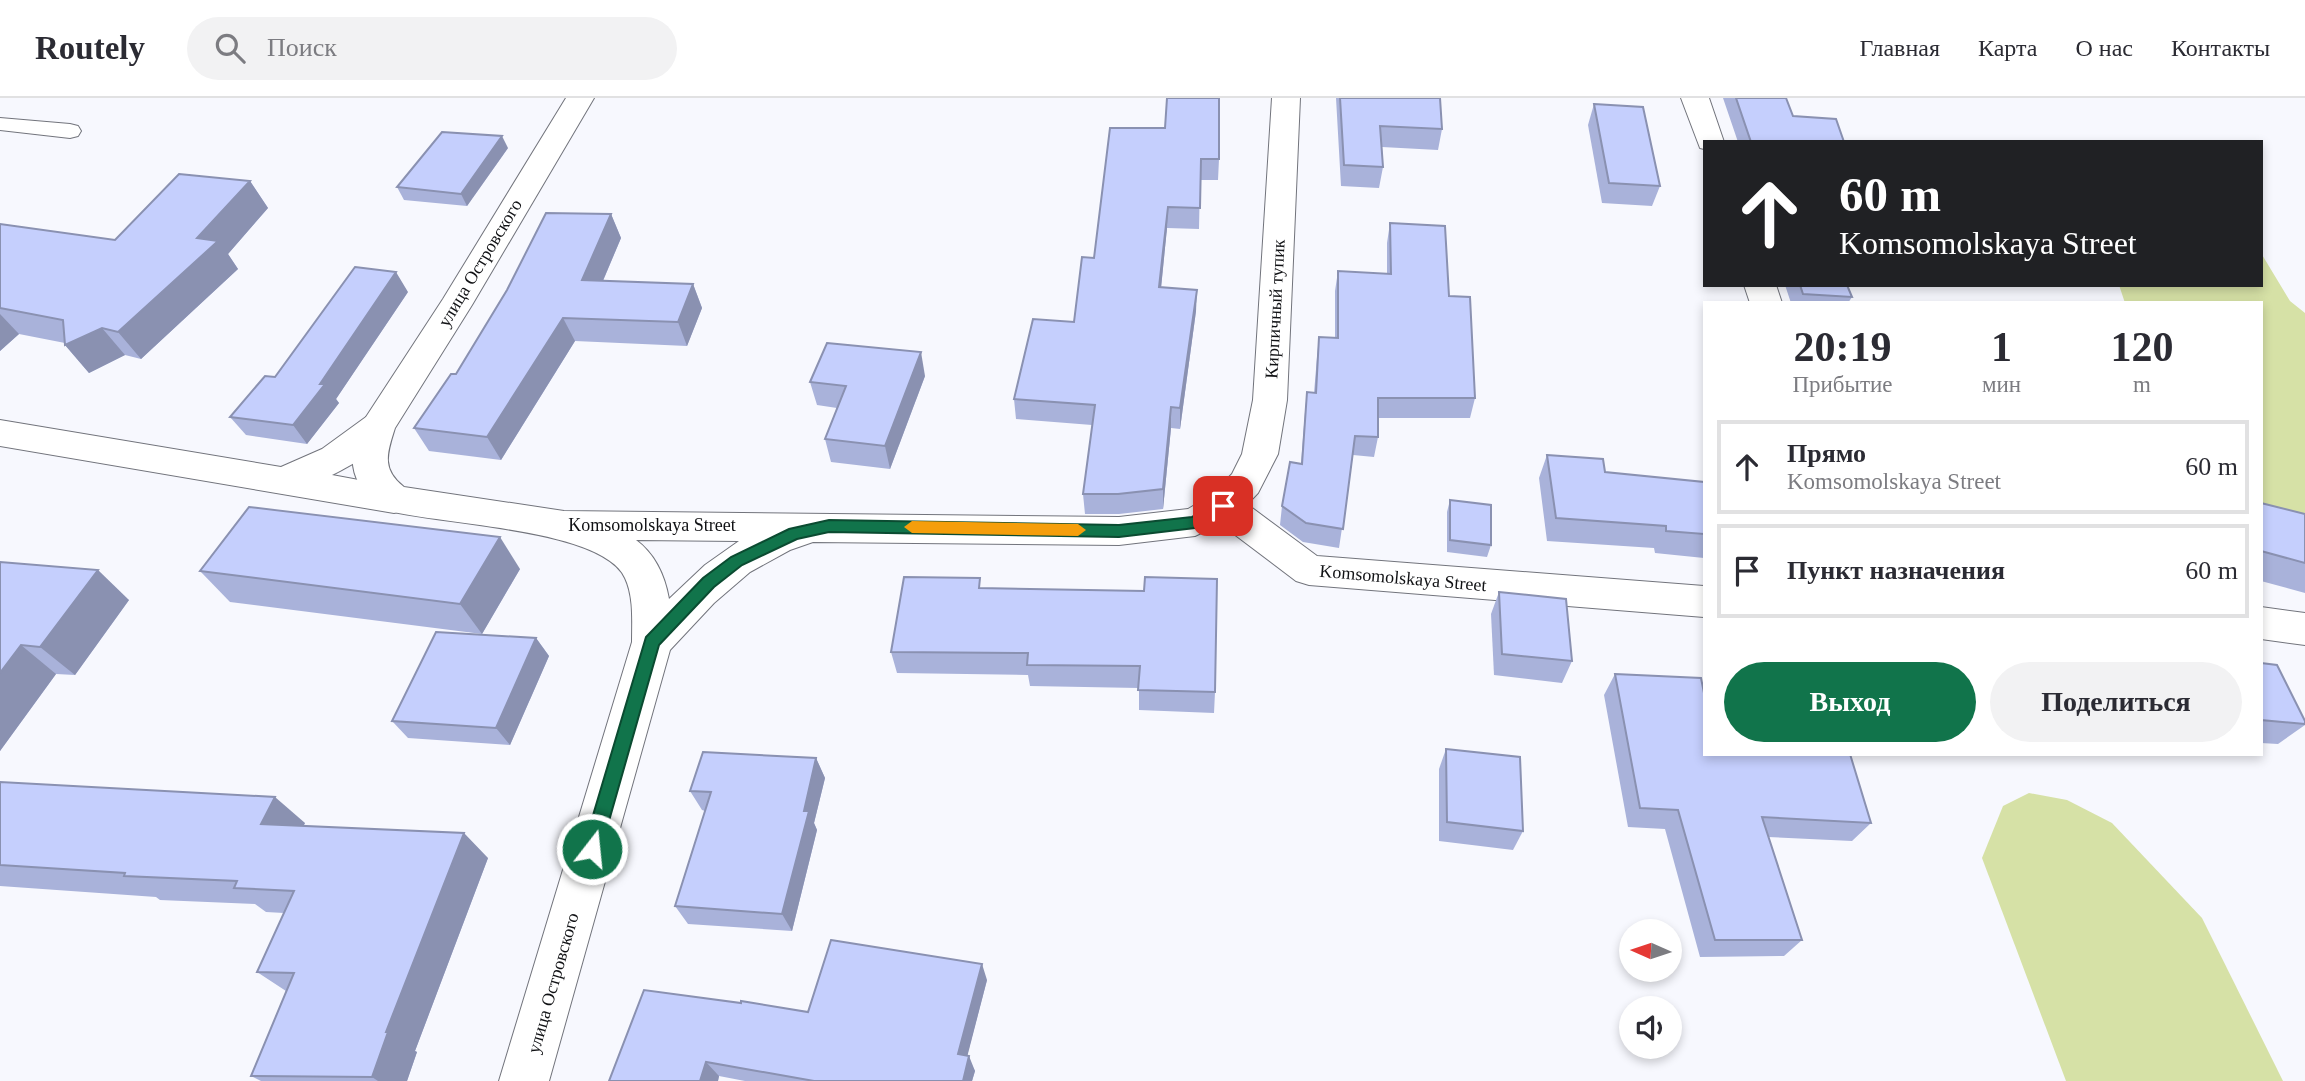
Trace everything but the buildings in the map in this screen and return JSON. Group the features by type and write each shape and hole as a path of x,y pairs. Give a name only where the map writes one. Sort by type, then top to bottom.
{"street":[{"name":"улица Островского","path":"394,499 377,487 371,476 370,446 378,426 456,305 580,98"},
{"name":"Кирпичный тупик","path":"1223,506 1245,483 1260,454 1270,400 1286,98"},
{"path":"1695,98 1709,140"},
{"name":"улица Островского","path":"283,479 315,470 355,447 378,426"},
{"name":"Komsomolskaya Street","path":"0,433 564,525 1119,531 1195,522 1223,506 1309,570 1703,603"},
{"name":"улица Островского","path":"524,1081 652,642 652,603 642,572 622,550 564,525"},
{"name":"улица Островского","path":"652,642 709,583 737,561 794,534 829,526"},
{"path":"2263,623 2305,629"}],"lane":[{"path":"0,124 70,131"}],"green space":[{"path":"2263,256 2290,301 2305,313 2305,549 2263,545 2263,301 2124,301 2120,287 2263,287"},
{"path":"2029,793 2067,800 2112,823 2202,918 2283,1081 2066,1081 1982,858 2003,806"}],"slow traffic":[{"path":"912,527 1078,530"}],"route":[{"path":"592,849 652,642 709,583 737,561 764,546 794,534 829,526 1119,531 1158,528 1195,522 1223,506"}]}
